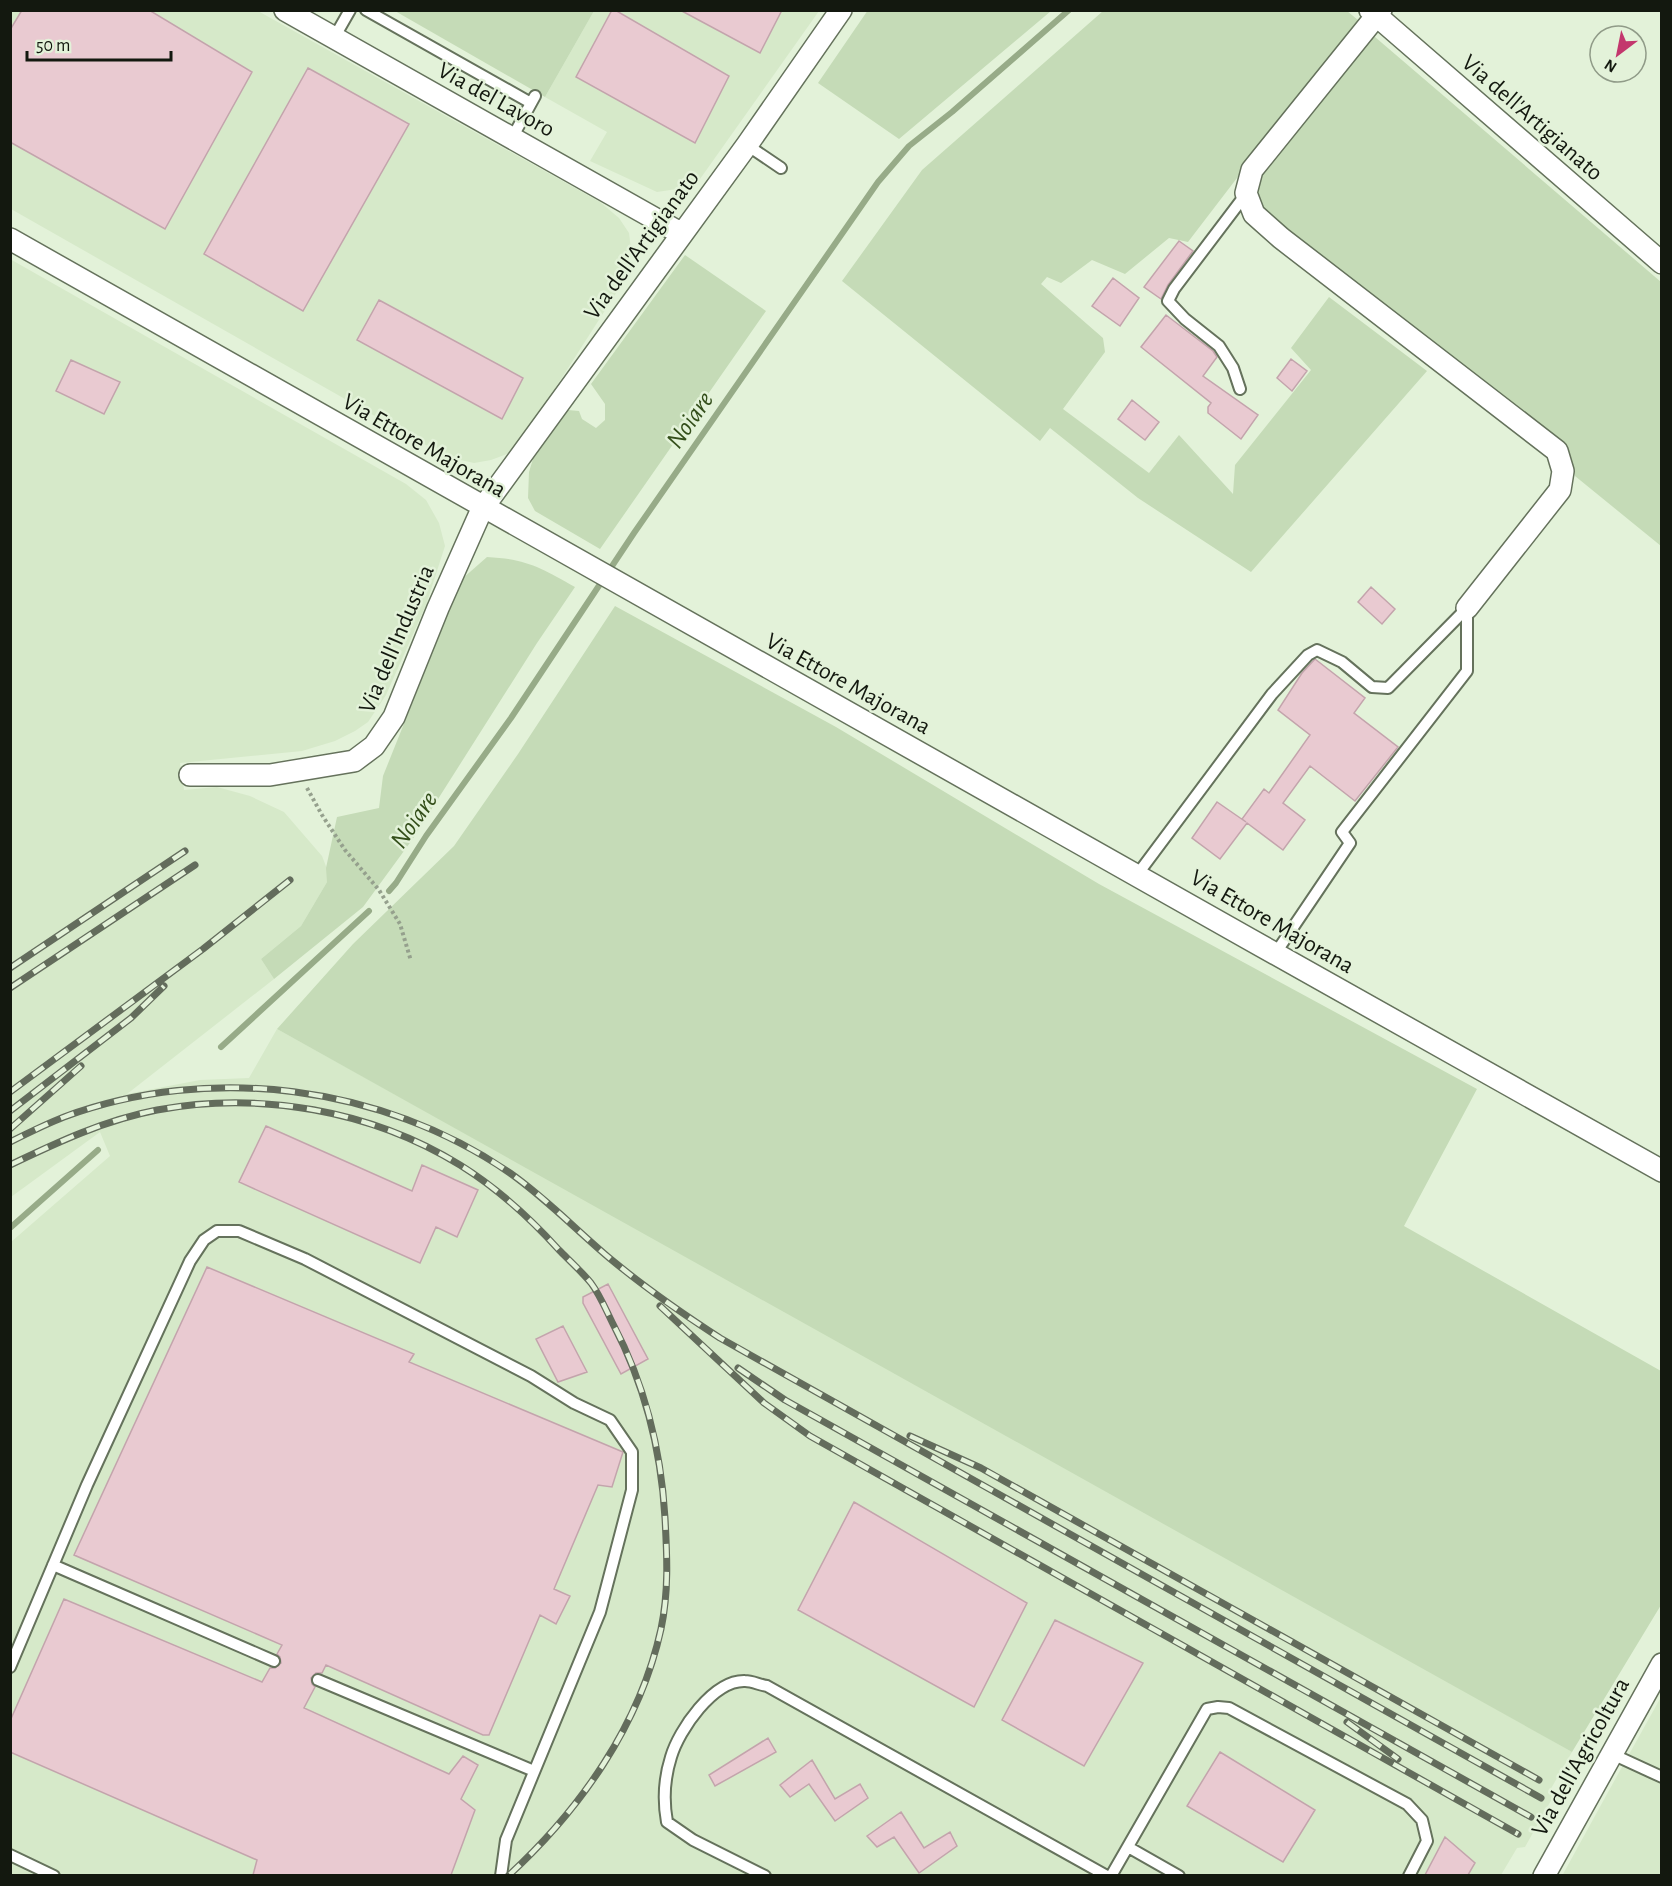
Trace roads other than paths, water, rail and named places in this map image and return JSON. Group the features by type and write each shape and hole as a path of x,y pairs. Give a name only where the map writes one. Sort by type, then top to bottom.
{"street":[{"name":"Via del Lavoro","path":"285,10 682,234"},
{"name":"Via dell'Artigianato","path":"482,509 747,145 841,10"},
{"name":"Via dell'Artigianato","path":"1376,12 1662,263"},
{"path":"1376,12 1252,170 1246,193 1254,214 1281,238 1557,451 1563,471 1560,490 1467,608"},
{"name":"Via Ettore Majorana","path":"10,239 482,509 1662,1171"},
{"name":"Via dell'Industria","path":"190,775 270,775 354,760 374,746 394,717 438,608 482,509"},
{"name":"Via dell'Agricoltura","path":"1544,1875 1662,1664"}],"lane":[{"path":"334,38 350,10"},
{"path":"366,10 533,100 512,138"},
{"path":"747,145 781,168"},
{"path":"1239,389 1233,368 1219,346 1185,319 1168,301 1174,289 1246,193"},
{"path":"1137,875 1272,694 1308,655 1317,650 1342,662 1372,687 1388,688 1467,608"},
{"path":"1275,954 1350,843 1342,832 1467,671 1467,608"},
{"path":"10,1667 87,1485 190,1261 204,1240 217,1231 239,1231 325,1270 521,1371 574,1403 610,1420 632,1452 632,1490 600,1612 506,1840 501,1875"},
{"path":"53,1565 274,1661"},
{"path":"318,1680 534,1771"},
{"path":"765,1875 693,1840 667,1822 663,1800 671,1756 690,1719 719,1688 744,1681 767,1686 1109,1875 1128,1847 1207,1709 1229,1708 1407,1804 1422,1820 1427,1841 1409,1875"},
{"path":"1612,1754 1662,1777"},
{"path":"1128,1847 1179,1875"},
{"path":"10,1855 54,1875"}],"waterway":[{"name":"Noiare","path":"389,891 511,718 634,533 878,182 909,146 952,112 1069,10"},
{"name":"Noiare","path":"221,1047 369,911"},
{"name":"Noiare","path":"10,1228 98,1150"}],"railway":[{"path":"10,968 185,851"},
{"path":"10,988 195,865"},
{"path":"10,1092 203,949 290,880"},
{"path":"10,1111 131,1018 164,986"},
{"path":"10,1129 81,1066"},
{"path":"10,1142 64,1117 120,1100 177,1091 236,1088 294,1092 351,1102 407,1120 460,1143 510,1173 626,1271 720,1338 1541,1798"},
{"path":"10,1165 100,1126 157,1110 235,1103 313,1110 352,1118 389,1131 426,1146 460,1165 487,1183 512,1204 591,1283 624,1347 650,1418 660,1467 666,1532 667,1573 664,1615 651,1664 638,1699 604,1764 559,1823 508,1876"},
{"path":"660,1306 764,1403 810,1436 1518,1834"},
{"path":"738,1368 785,1400 1531,1817"},
{"path":"910,1436 981,1468 1539,1780"},
{"path":"1347,1722 1398,1759"}]}
